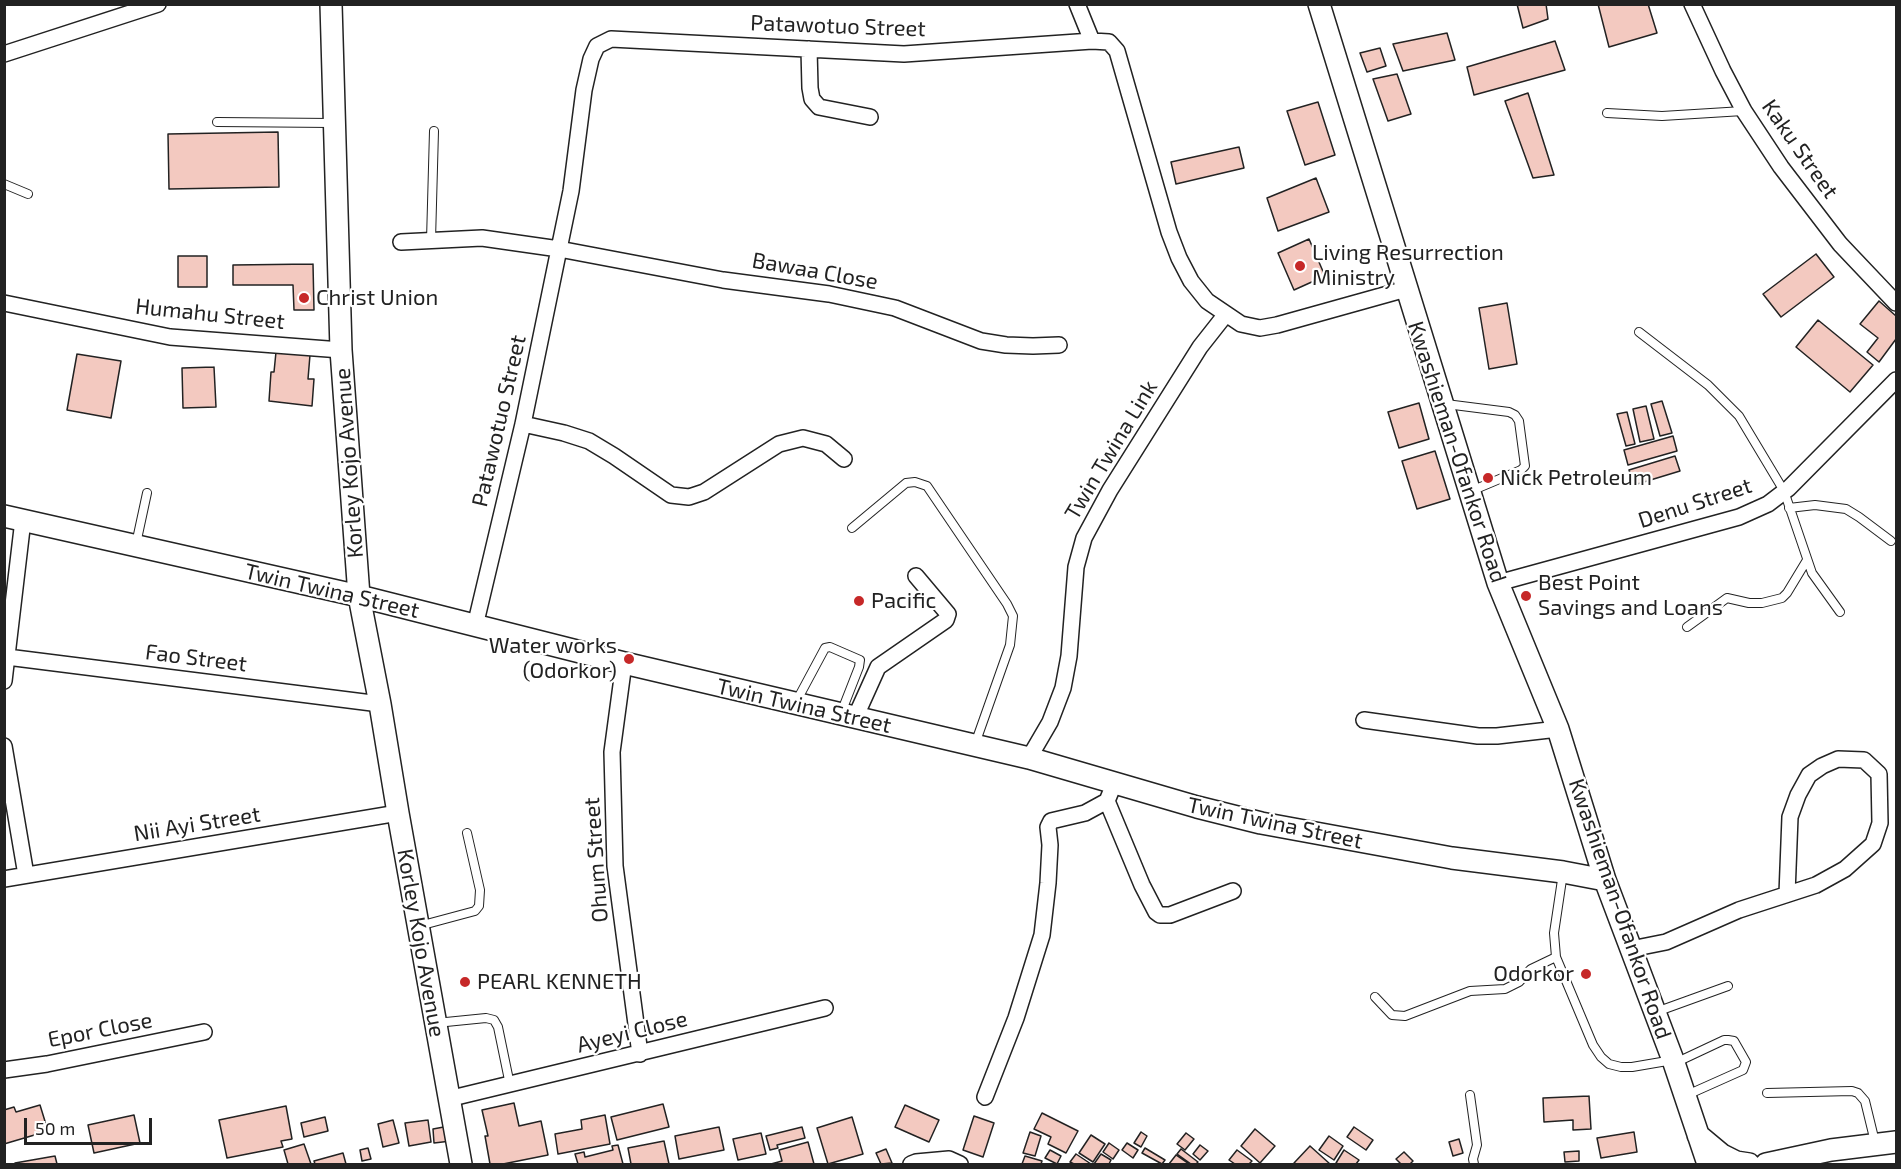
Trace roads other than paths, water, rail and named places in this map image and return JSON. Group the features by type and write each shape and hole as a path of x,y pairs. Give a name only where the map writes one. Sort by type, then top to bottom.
{"main road":[{"name":"Korley Kojo Avenue","path":"332,4 341,350 359,596 460,1164"},
{"name":"Kwashieman-Ofankor Road","path":"1319,4 1498,583 1558,729 1605,880 1673,1062 1708,1164"},
{"name":"Twin Twina Street","path":"14,518 359,596 624,663 1029,758 1110,792 1452,858 1563,872 1605,880"},
{"path":"1697,1135 1722,1155 1736,1162 1749,1164"},
{"path":"1766,1164 1831,1150 1886,1143"}],"street":[{"path":"4,54 158,4"},
{"path":"1077,4 1092,41"},
{"name":"Kaku Street","path":"1692,4 1744,111 1782,167 1840,244 1896,303"},
{"name":"Patawotuo Street","path":"474,626 523,424 571,191 584,90 591,59 597,46 611,39 904,54 1092,41 1108,42 1117,51 1169,232 1191,281 1207,301 1241,324 1260,328 1406,289"},
{"path":"809,49 810,88 812,99 819,107 870,117"},
{"name":"Bawaa Close","path":"402,242 482,238 559,249 723,279 829,294 895,309 981,341 1006,345 1059,345"},
{"name":"Humahu Street","path":"4,303 170,337 341,350"},
{"name":"Twin Twina Link","path":"1029,758 1050,722 1063,688 1069,656 1076,567 1084,538 1110,490 1194,357 1226,314"},
{"name":"Denu Street","path":"1498,583 1739,517 1768,504 1784,492 1896,380"},
{"path":"523,424 589,441 671,495 689,497 704,492 778,444 803,438 826,444 844,459"},
{"path":"4,681 14,518"},
{"path":"848,716 878,667 946,620 948,614 916,576"},
{"name":"Fao Street","path":"7,657 380,704"},
{"name":"Ohum Street","path":"624,663 612,752 615,866 640,1054"},
{"path":"1364,720 1478,736 1558,729"},
{"path":"4,746 26,875"},
{"path":"1631,949 1666,942 1739,910 1816,885 1845,869 1874,844 1880,823 1879,774 1864,760 1838,759 1809,775 1790,817 1787,894"},
{"path":"985,1097 1016,1018 1042,935 1048,883 1050,845 1048,827 1051,821 1085,813 1110,792 1135,868 1156,912 1160,915 1170,915 1233,891"},
{"name":"Nii Ayi Street","path":"4,879 398,813"},
{"name":"Ayeyi Close","path":"448,1099 825,1008"},
{"name":"Epor Close","path":"4,1070 47,1064 204,1032"},
{"path":"911,1164 949,1160 960,1164"}],"lane":[{"path":"1607,112 1662,116 1744,111"},
{"path":"217,122 335,123"},
{"path":"431,240 434,131"},
{"path":"4,184 28,194"},
{"path":"1639,332 1708,385 1739,416 1784,492 1812,573 1840,612"},
{"path":"1442,403 1509,412 1519,421 1525,466 1521,470 1470,492"},
{"path":"852,528 906,483 915,482 927,486 1007,604 1013,616 1010,645 975,745"},
{"path":"135,546 147,493"},
{"path":"1789,508 1815,505 1846,509 1892,541"},
{"path":"1687,627 1727,598 1749,603 1762,603 1782,598 1808,560"},
{"path":"795,704 825,648 830,647 860,660 848,716"},
{"path":"418,927 475,912 479,906 480,890 467,833"},
{"path":"1563,872 1554,933 1556,957 1593,1045 1601,1057 1609,1064 1621,1067 1673,1062 1728,1040 1734,1041 1746,1062 1743,1070 1684,1096"},
{"path":"1374,997 1392,1015 1405,1016 1470,991 1505,989 1519,982 1531,969 1556,957"},
{"path":"1655,1013 1728,986"},
{"path":"435,1023 486,1018 494,1020 498,1027 510,1085"},
{"path":"1767,1093 1852,1091 1858,1093 1865,1101 1886,1143"},
{"path":"1470,1095 1477,1145 1474,1164"}],"place":[{"name":"Living Resurrection Ministry","path":"1300,266"},
{"name":"Christ Union","path":"304,298"},
{"name":"Nick Petroleum","path":"1488,478"},
{"name":"Best Point Savings and Loans","path":"1526,596"},
{"name":"Pacific","path":"859,601"},
{"name":"Water works (Odorkor)","path":"629,659"},
{"name":"Odorkor","path":"1586,974"},
{"name":"PEARL KENNETH","path":"465,982"}]}
